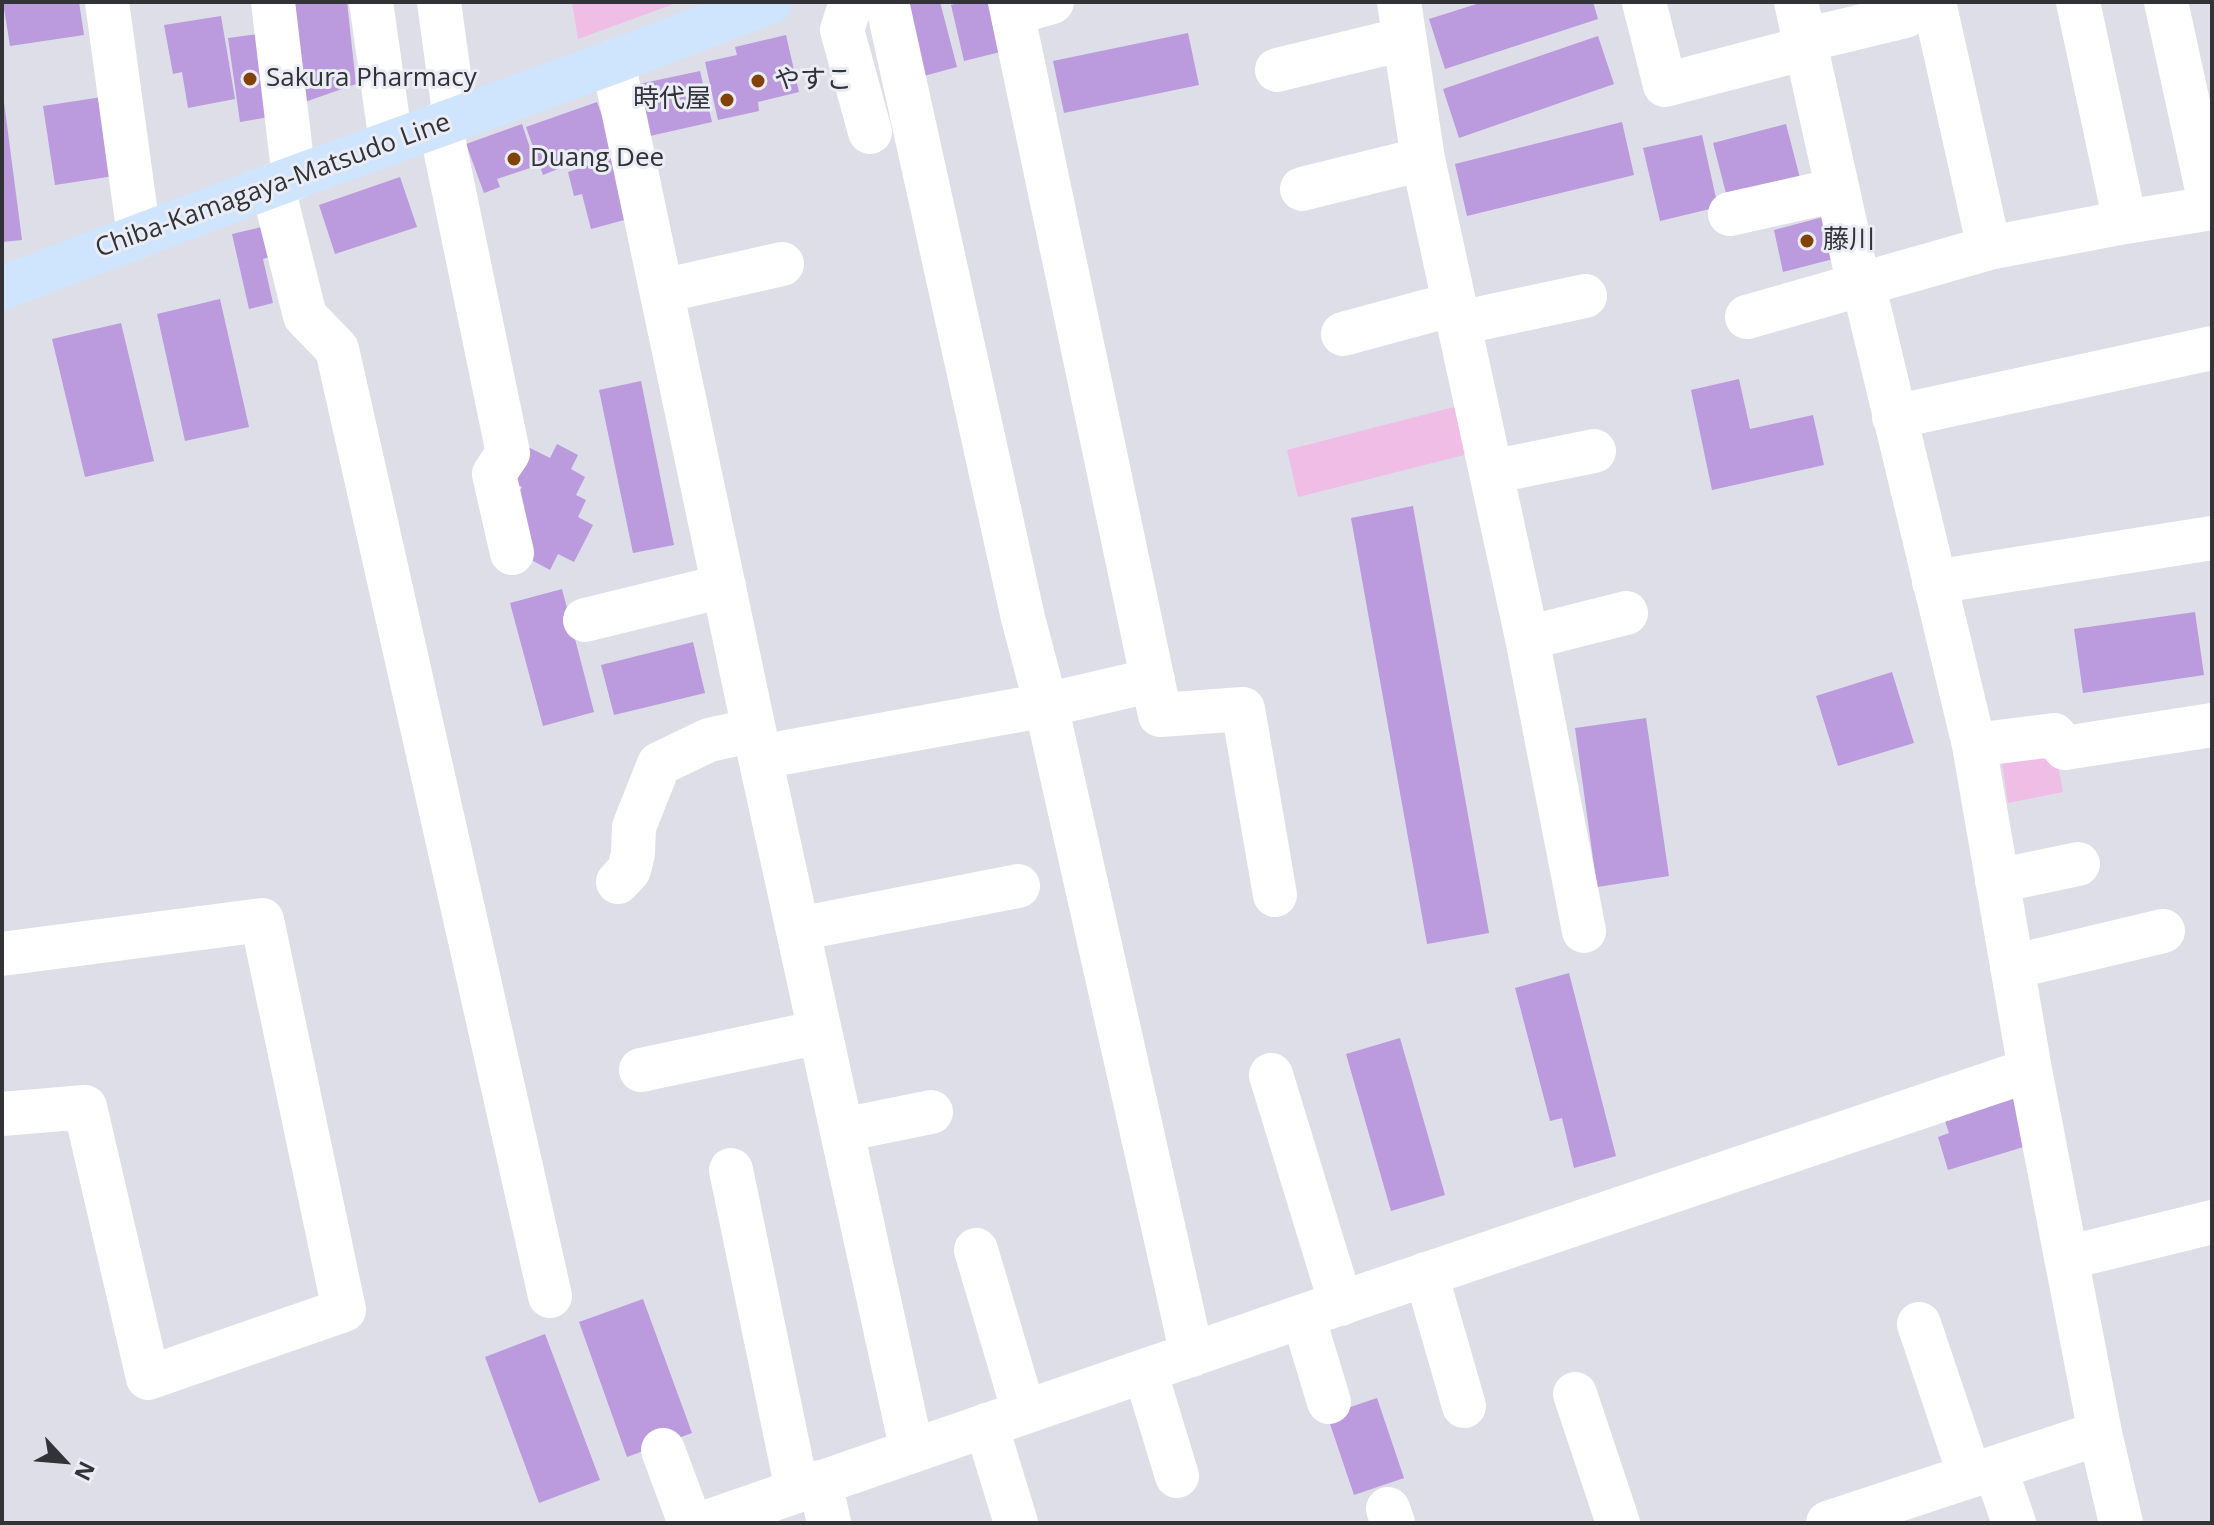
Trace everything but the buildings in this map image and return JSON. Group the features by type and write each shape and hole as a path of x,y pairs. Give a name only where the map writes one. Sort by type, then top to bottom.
{"main road":[{"name":"Chiba-Kamagaya-Matsudo Line","path":"2,288 770,2"}],"street":[{"path":"107,2 139,236"},
{"path":"273,2 284,181 278,208 305,316 337,349 550,1296"},
{"path":"371,2 391,142"},
{"path":"439,2 508,453 494,474 512,553"},
{"path":"459,117 468,2"},
{"path":"851,2 842,30 870,132"},
{"path":"887,2 1023,618 1046,705 1192,1355"},
{"path":"1644,2 1665,85 1802,30 1919,9 1989,248"},
{"path":"2078,2 2125,222"},
{"path":"1747,317 1989,248 2212,208 2166,2"},
{"path":"1025,6 1160,715 1243,709 1275,895"},
{"path":"1277,70 1401,20 1423,159 1527,638 1584,931"},
{"path":"1802,30 1859,286 1868,304 1974,745 2030,1070 2100,1433 2121,1523"},
{"path":"613,62 757,743 912,1451"},
{"path":"1302,189 1423,159"},
{"path":"1730,214 1837,190"},
{"path":"662,291 782,264"},
{"path":"1343,334 1585,296"},
{"path":"1894,417 2212,348"},
{"path":"1491,472 1594,451"},
{"path":"1934,582 2212,538"},
{"path":"585,620 724,586"},
{"path":"1527,638 1626,613"},
{"path":"618,882 629,870 634,827 659,764 709,740 757,743 1046,705 1153,680"},
{"path":"1974,745 2054,735 2065,748 2212,725"},
{"path":"1997,881 2078,864"},
{"path":"798,929 1018,886"},
{"path":"2,954 262,920 344,1310 148,1378 85,1107 2,1114"},
{"path":"2012,967 2163,931"},
{"path":"641,1070 820,1032"},
{"path":"704,1523 816,1498 912,1451 2030,1070"},
{"path":"1271,1075 1322,1310 1329,1402"},
{"path":"842,1130 931,1112"},
{"path":"731,1170 816,1498"},
{"path":"2066,1258 2212,1222"},
{"path":"976,1250 1005,1419 1016,1523"},
{"path":"1426,1274 1464,1406"},
{"path":"1919,1324 1983,1472 2014,1523"},
{"path":"1145,1371 1177,1476"},
{"path":"1575,1394 1618,1523"},
{"path":"1828,1523 2100,1433"},
{"path":"663,1450 690,1523"}],"shaded area":[{"path":"572,2 679,2 578,39"},
{"path":"1466,404 1476,452 1298,497 1287,450"},
{"path":"2056,754 2063,792 2008,803 2002,762"}],"place":[{"name":"Sakura Pharmacy","path":"250,79"},
{"name":"やすこ","path":"758,81"},
{"name":"時代屋","path":"727,100"},
{"name":"Duang Dee","path":"514,159"},
{"name":"藤川","path":"1807,241"}]}
